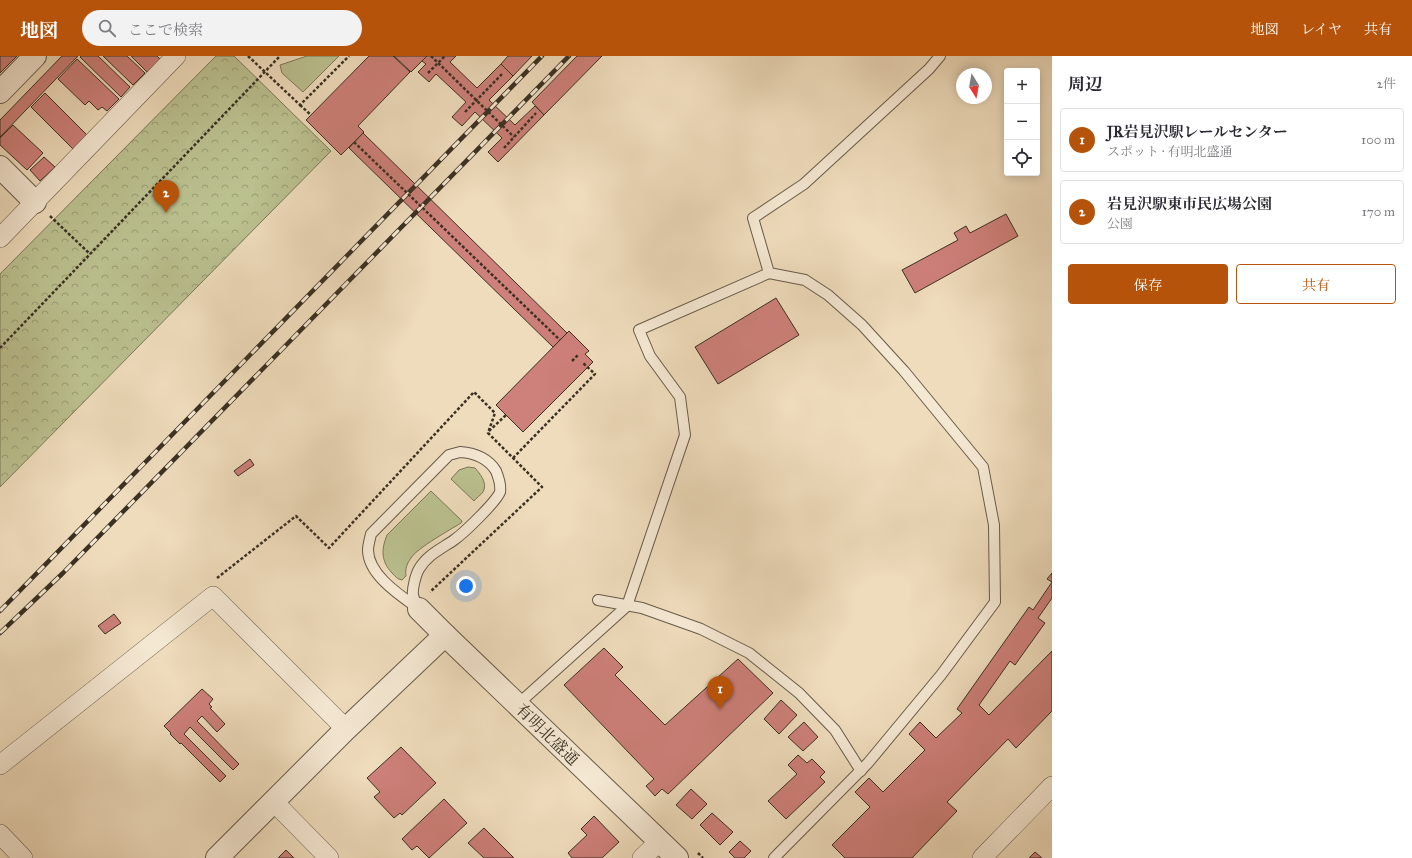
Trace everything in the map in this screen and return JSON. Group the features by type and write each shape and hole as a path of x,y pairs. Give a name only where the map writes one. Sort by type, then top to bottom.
{"street":[{"path":"0,92 35,56"},
{"path":"0,238 176,56"},
{"path":"0,167 35,202"},
{"path":"0,765 213,596 346,729"},
{"name":"有明北盛通","path":"424,601 445,635 660,841 687,855"},
{"path":"217,858 346,729 445,635"},
{"path":"982,858 1052,786"},
{"path":"273,801 329,858"},
{"path":"0,834 23,858"},
{"path":"642,858 660,841"}],"lane":[{"path":"769,273 753,218 804,184 929,69 940,56"},
{"path":"517,704 627,606 685,435 680,397 650,356 640,330 769,273 805,280 828,295 862,325 904,371 983,467 994,525 995,602 941,675 861,770 774,858"},
{"path":"460,452 472,453 482,457 495,470 498,475 500,491 494,502 454,539 432,554 420,568 417,574 413,595 424,601 394,590 372,566 368,550 371,534 448,454 460,452"},
{"path":"598,600 642,608 702,630 749,653 799,693 835,730 861,770"}],"path":[{"path":"248,56 311,115"},
{"path":"0,348 280,56"},
{"path":"300,105 349,56"},
{"path":"430,56 514,137"},
{"path":"428,74 445,56"},
{"path":"465,112 503,73"},
{"path":"504,148 536,113"},
{"path":"354,142 560,340"},
{"path":"35,202 90,254"},
{"path":"572,361 579,354"},
{"path":"513,458 595,374 583,363"},
{"path":"215,579 296,516 329,548 474,392 495,413 488,433"},
{"path":"488,433 506,415"},
{"path":"424,601 542,486 488,433"},
{"path":"687,855 703,858"}],"green space":[{"path":"216,56 234,56 331,151 0,487 0,274"},
{"path":"307,56 339,56 303,92 282,73 280,65"},
{"path":"468,467 475,468 483,479 485,485 483,492 474,501 451,479 459,470"},
{"path":"431,491 462,521 414,554 407,564 406,576 400,580 388,569 384,560 383,550 385,540 387,535"}],"building":[{"path":"0,56 17,56 0,73"},
{"path":"62,56 78,56 0,137 0,120"},
{"path":"98,56 130,87 121,97 80,57"},
{"path":"103,56 127,56 145,73 133,85"},
{"path":"131,56 157,56 160,59 147,72"},
{"path":"369,56 393,56 410,72 358,126 364,132 341,155 306,120"},
{"path":"394,56 427,56 411,72"},
{"path":"427,56 456,56 450,62 477,88 501,64 513,76 489,100 515,125 535,106 544,115 498,162 488,152 502,138 475,112 462,126 452,117 466,102 436,74 429,82 418,72 426,64 422,61"},
{"path":"508,56 532,56 513,76 501,64"},
{"path":"577,56 602,56 544,115 532,102"},
{"path":"77,59 119,99 107,111 102,107 98,110 89,101 85,105 58,79"},
{"path":"45,93 87,135 73,149 31,107"},
{"path":"13,125 43,153 27,170 0,145 0,138"},
{"path":"363,133 567,333 553,347 349,148"},
{"path":"44,157 55,167 40,181 30,170"},
{"path":"1006,214 1018,236 915,293 902,270 958,240 954,233 966,226 970,233"},
{"path":"776,298 799,335 718,384 695,347"},
{"path":"569,331 589,351 585,354 593,362 523,432 496,405"},
{"path":"250,459 254,465 238,476 234,471"},
{"path":"1052,573 1052,582 1047,579"},
{"path":"1052,582 1052,598 1038,618 1045,623 1015,665 1010,661 979,705 989,715 1052,651 1052,711 1016,748 1008,739 947,802 957,811 912,858 845,858 832,845 870,807 855,792 869,778 883,792 925,750 909,734 920,722 936,738 962,713 957,709 1029,607 1033,610"},
{"path":"114,614 121,623 105,634 98,626"},
{"path":"604,648 623,667 615,675 665,725 738,659 773,693 668,794 662,789 655,796 646,786 654,779 564,685"},
{"path":"202,689 213,699 209,704 212,707 210,708 225,724 217,732 202,716 197,721 239,764 233,770 190,727 184,734 226,776 220,782 170,734 171,733 164,726"},
{"path":"781,700 797,715 779,734 764,719"},
{"path":"804,722 818,737 803,751 788,737"},
{"path":"401,747 436,783 402,815 400,813 394,818 374,797 380,792 367,778"},
{"path":"798,755 807,763 812,759 825,772 820,777 825,782 786,819 768,801 797,774 788,765"},
{"path":"691,789 707,804 692,819 676,805"},
{"path":"444,799 467,823 429,858 417,846 412,850 402,839"},
{"path":"712,813 733,832 720,845 700,825"},
{"path":"594,816 619,842 602,858 572,858 568,853 587,835 581,829"},
{"path":"484,828 514,858 484,858 468,843"},
{"path":"740,841 751,851 744,858 735,858 729,852"},
{"path":"286,850 294,858 278,858"},
{"path":"1035,852 1042,858 1029,858"}],"railway":[{"path":"0,611 542,56"},
{"path":"0,633 63,573 569,56"}],"place":[{"name":"岩見沢駅東市民広場公園","path":"166,213"},
{"name":"JR岩見沢駅レールセンター","path":"720,709"}]}
